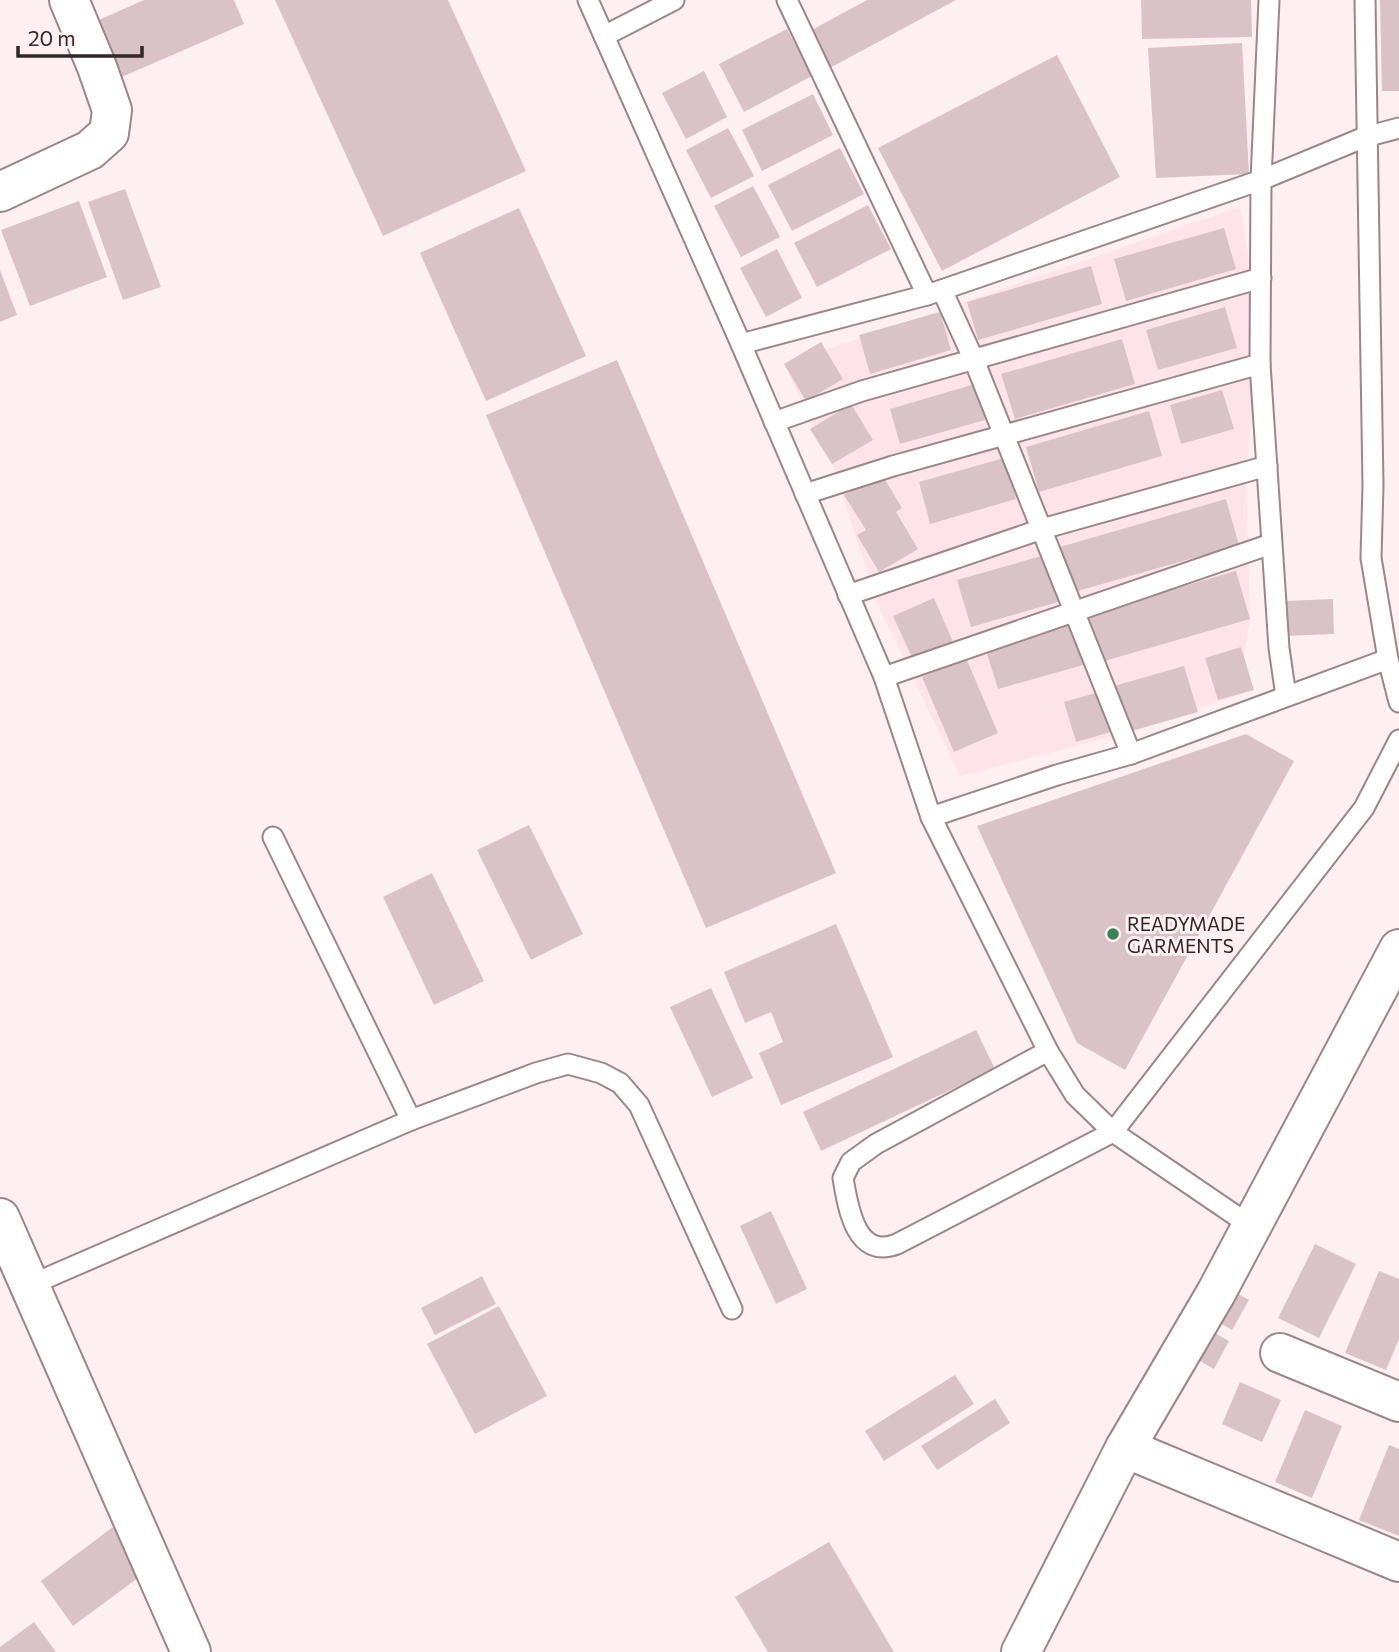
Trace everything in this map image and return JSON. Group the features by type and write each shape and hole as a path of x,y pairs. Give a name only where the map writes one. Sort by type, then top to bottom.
{"street":[{"path":"0,192 90,150 109,133 112,110 69,0"},
{"path":"1021,1652 1125,1448 1216,1293 1399,949"},
{"path":"0,1218 191,1652"},
{"path":"1280,1353 1399,1402"},
{"path":"1125,1448 1399,1562"}],"lane":[{"path":"588,0 741,344 884,677 931,817 1048,1051 1075,1095 1113,1132 1251,1226"},
{"path":"604,36 674,0"},
{"path":"787,0 935,292 974,360 1131,754"},
{"path":"1269,0 1261,180 1260,364 1279,648 1286,696"},
{"path":"1364,0 1373,485 1371,558 1388,659 1399,702"},
{"path":"741,344 935,292 1261,180 1365,137 1399,128"},
{"path":"774,422 862,391 1262,278"},
{"path":"805,494 893,466 1260,364"},
{"path":"848,595 1042,529 1267,466"},
{"path":"884,677 1271,544"},
{"path":"931,817 1057,775 1131,754 1388,659"},
{"path":"1048,1051 876,1144 851,1162 843,1178 858,1233 864,1240 885,1249 1113,1132 1364,808 1399,740"},
{"path":"273,837 411,1120"},
{"path":"29,1286 411,1120 536,1073 568,1064 601,1073 620,1083 639,1105 732,1309"}],"shaded area":[{"path":"1240,207 1260,328 1246,472 1250,619 1238,695 1144,728 960,776 879,607 832,464 784,364"}],"building":[{"path":"144,0 234,0 244,24 117,79 92,23"},
{"path":"275,0 448,0 526,171 383,236"},
{"path":"867,0 956,0 828,69 808,32"},
{"path":"1141,0 1251,0 1252,37 1142,39"},
{"path":"1380,0 1399,0 1399,91 1382,91"},
{"path":"787,29 812,76 744,112 719,64"},
{"path":"1242,43 1249,174 1156,178 1148,48"},
{"path":"1057,55 1120,177 942,271 878,148"},
{"path":"704,71 727,117 686,139 662,93"},
{"path":"813,94 833,135 762,171 742,130"},
{"path":"728,128 754,176 711,198 686,150"},
{"path":"840,148 864,194 792,231 768,185"},
{"path":"753,186 780,237 741,257 714,206"},
{"path":"125,189 161,287 123,300 88,202"},
{"path":"79,201 107,277 30,306 1,230"},
{"path":"868,205 891,249 817,287 794,243"},
{"path":"519,208 586,356 486,401 420,253"},
{"path":"1224,228 1236,269 1126,301 1114,259"},
{"path":"777,249 802,298 766,317 740,268"},
{"path":"1091,266 1102,304 978,340 967,302"},
{"path":"0,270 17,315 0,322"},
{"path":"1225,307 1237,348 1158,370 1146,330"},
{"path":"940,312 951,350 870,374 859,335"},
{"path":"1122,339 1135,384 1015,419 1001,374"},
{"path":"821,342 843,379 806,401 784,364"},
{"path":"617,360 836,873 706,928 486,415"},
{"path":"975,384 985,420 900,444 890,409"},
{"path":"1222,390 1234,429 1181,444 1170,405"},
{"path":"851,404 873,440 832,464 810,429"},
{"path":"1149,411 1162,456 1039,492 1026,447"},
{"path":"1004,458 1016,499 930,524 919,482"},
{"path":"881,473 902,508 896,512 918,549 879,572 857,535 866,530 844,495"},
{"path":"1226,499 1239,545 1074,592 1060,547"},
{"path":"1045,555 1058,602 971,627 957,580"},
{"path":"1236,571 1250,619 1101,662 1087,614"},
{"path":"934,598 954,644 914,662 893,616"},
{"path":"1333,599 1334,634 1286,636 1285,601"},
{"path":"1070,623 1083,665 998,689 985,647"},
{"path":"1241,647 1254,690 1218,700 1205,658"},
{"path":"966,658 998,733 954,752 922,677"},
{"path":"1184,666 1198,712 1128,732 1114,686"},
{"path":"1099,692 1111,732 1076,742 1064,702"},
{"name":"READYMADE GARMENTS","path":"1246,734 1294,761 1125,1070 1077,1043 977,826"},
{"path":"529,825 583,934 531,960 477,850"},
{"path":"432,873 484,981 434,1005 383,897"},
{"path":"836,924 893,1057 781,1105 759,1053 783,1042 771,1012 745,1023 724,972"},
{"path":"711,988 753,1078 712,1097 670,1007"},
{"path":"976,1030 995,1069 821,1151 803,1112"},
{"path":"771,1211 807,1289 776,1304 740,1226"},
{"path":"1315,1244 1356,1264 1319,1338 1278,1318"},
{"path":"1379,1271 1399,1279 1399,1339 1386,1370 1345,1353"},
{"path":"482,1276 496,1304 435,1335 421,1308"},
{"path":"1222,1285 1249,1300 1232,1330 1206,1315"},
{"path":"499,1306 547,1396 475,1434 427,1344"},
{"path":"1201,1325 1229,1341 1214,1369 1186,1353"},
{"path":"955,1375 974,1404 884,1461 865,1431"},
{"path":"1240,1382 1281,1400 1262,1442 1222,1424"},
{"path":"995,1399 1010,1423 937,1470 921,1446"},
{"path":"1305,1410 1342,1426 1312,1498 1275,1482"},
{"path":"1389,1445 1399,1449 1399,1536 1359,1520"},
{"path":"113,1527 146,1572 73,1626 41,1581"},
{"path":"829,1542 894,1652 768,1652 735,1597"},
{"path":"34,1622 56,1652 0,1652 0,1647"}],"place":[{"name":"READYMADE GARMENTS","path":"1113,934"}]}
